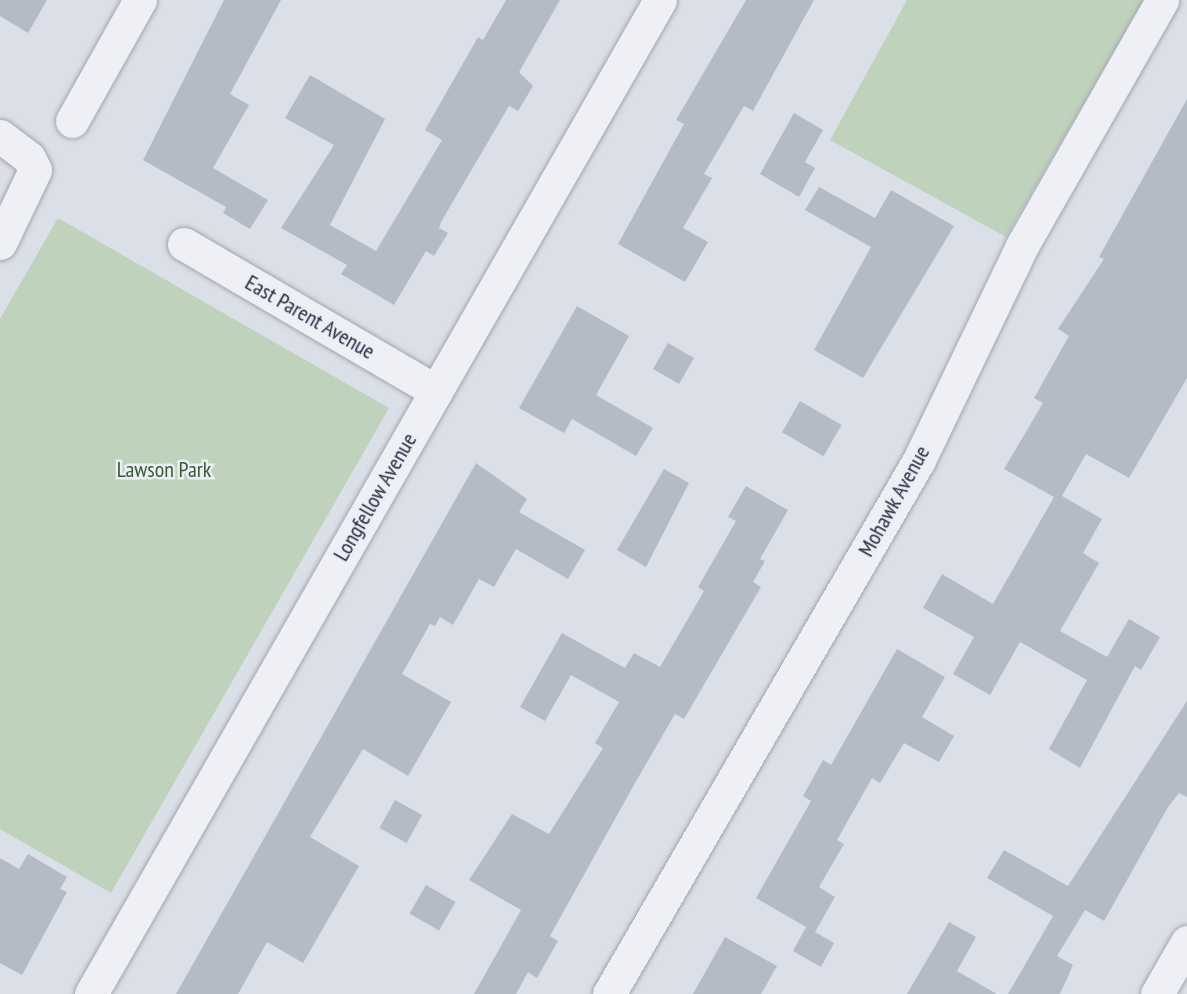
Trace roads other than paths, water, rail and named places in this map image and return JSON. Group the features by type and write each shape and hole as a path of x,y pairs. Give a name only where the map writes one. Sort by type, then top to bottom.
{"street":[{"path":"72,121 141,0"},
{"name":"Longfellow Avenue","path":"91,994 660,0"},
{"name":"Mohawk Avenue","path":"609,994 919,460 1023,244 1162,0"},
{"path":"0,136 29,158 35,170 0,243"},
{"name":"East Parent Avenue","path":"184,244 436,390"},
{"path":"1158,994 1187,942"}],"park label":[{"name":"Lawson Park","path":"164,470"}]}
